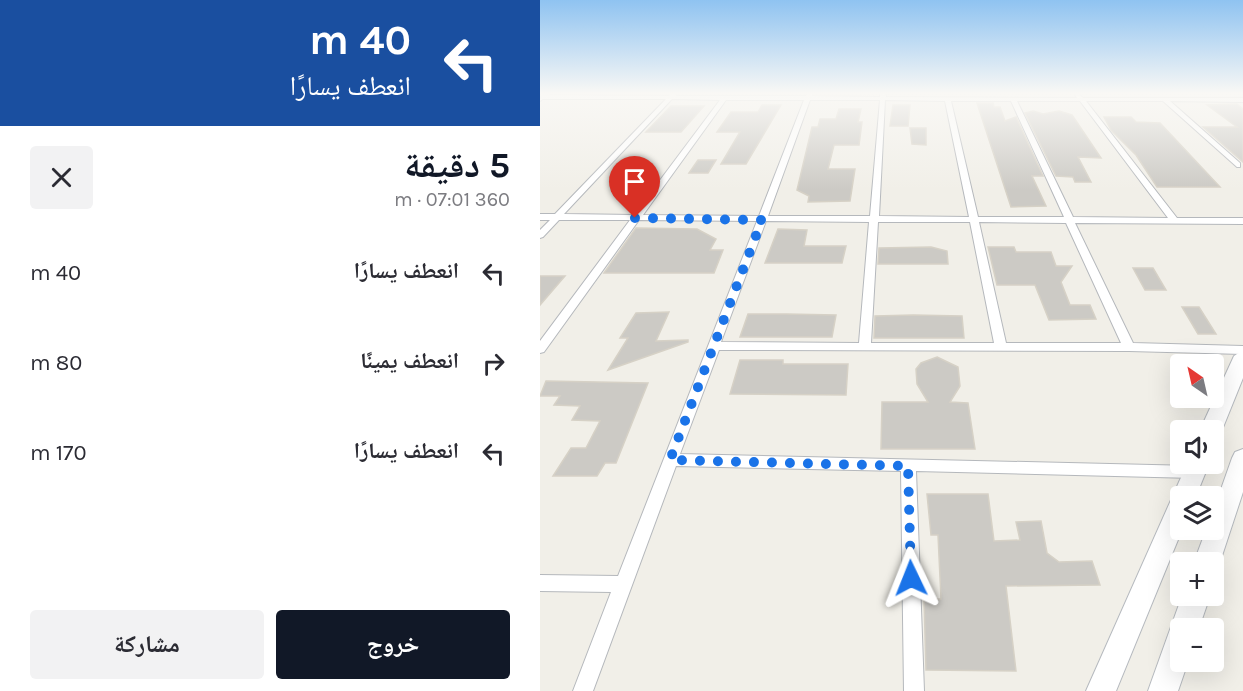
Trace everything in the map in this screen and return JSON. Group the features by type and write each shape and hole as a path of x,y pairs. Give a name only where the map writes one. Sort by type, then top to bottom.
{"street":[{"path":"540,235 644,125"},
{"path":"540,348 704,125"},
{"path":"583,691 798,125"},
{"path":"865,346 881,125"},
{"path":"954,125 1001,347"},
{"path":"1025,125 1129,347"},
{"path":"1101,125 1174,220"},
{"path":"1193,125 1237,165"},
{"path":"540,217 762,220 1243,220"},
{"path":"713,346 1129,347 1243,350"},
{"path":"1215,420 1243,356"},
{"path":"670,460 908,466 1170,468"},
{"path":"908,466 914,691"},
{"path":"1211,552 1240,477"},
{"path":"1101,691 1170,528"},
{"path":"540,583 622,584"},
{"path":"1163,691 1170,670"}],"building":[{"path":"652,125 687,125 681,132 646,132"},
{"path":"722,125 769,125 746,164 721,164 740,132 717,132"},
{"path":"862,125 859,145 834,145 828,169 855,169 850,201 808,202 809,196 797,190 812,127"},
{"path":"984,125 1020,125 1043,176 1032,176 1046,206 1011,207"},
{"path":"1031,125 1079,125 1101,158 1078,157 1091,182 1075,182 1073,177 1056,176"},
{"path":"1108,125 1162,125 1220,187 1157,187 1136,155"},
{"path":"1235,125 1243,125 1243,162 1203,127 1237,127"},
{"path":"910,128 926,128 926,145 912,144"},
{"path":"698,160 716,160 708,173 689,173"},
{"path":"636,228 697,229 716,239 710,250 723,250 714,273 604,273"},
{"path":"778,229 807,230 804,246 846,246 842,263 765,263"},
{"path":"931,247 947,251 948,264 878,264 879,248"},
{"path":"988,247 1014,247 1016,252 1051,252 1056,266 1072,266 1061,282 1070,305 1090,305 1096,319 1049,320 1035,285 997,285"},
{"path":"1133,268 1153,268 1166,290 1145,290"},
{"path":"540,276 565,276 540,305"},
{"path":"1182,307 1199,307 1216,334 1198,334"},
{"path":"669,312 656,341 688,340 688,342 608,370 628,338 620,338 636,313"},
{"path":"748,314 836,315 832,337 740,337"},
{"path":"875,316 962,316 964,338 874,338"},
{"path":"937,357 958,367 960,386 950,402 968,403 975,449 881,449 882,402 928,402 917,384 916,369 921,363"},
{"path":"740,360 783,360 783,364 848,364 846,395 730,394"},
{"path":"546,381 648,383 616,463 605,463 597,476 553,476 571,448 586,448 600,421 572,420 580,406 554,405 560,396 540,396"},
{"path":"927,494 988,494 994,541 1020,540 1016,522 1041,521 1047,553 1059,562 1092,561 1100,585 1006,586 1016,671 926,670 924,599 941,599 938,535 931,535"}],"route":[{"path":"635,218 762,220 670,460 908,466 911,578"}]}
